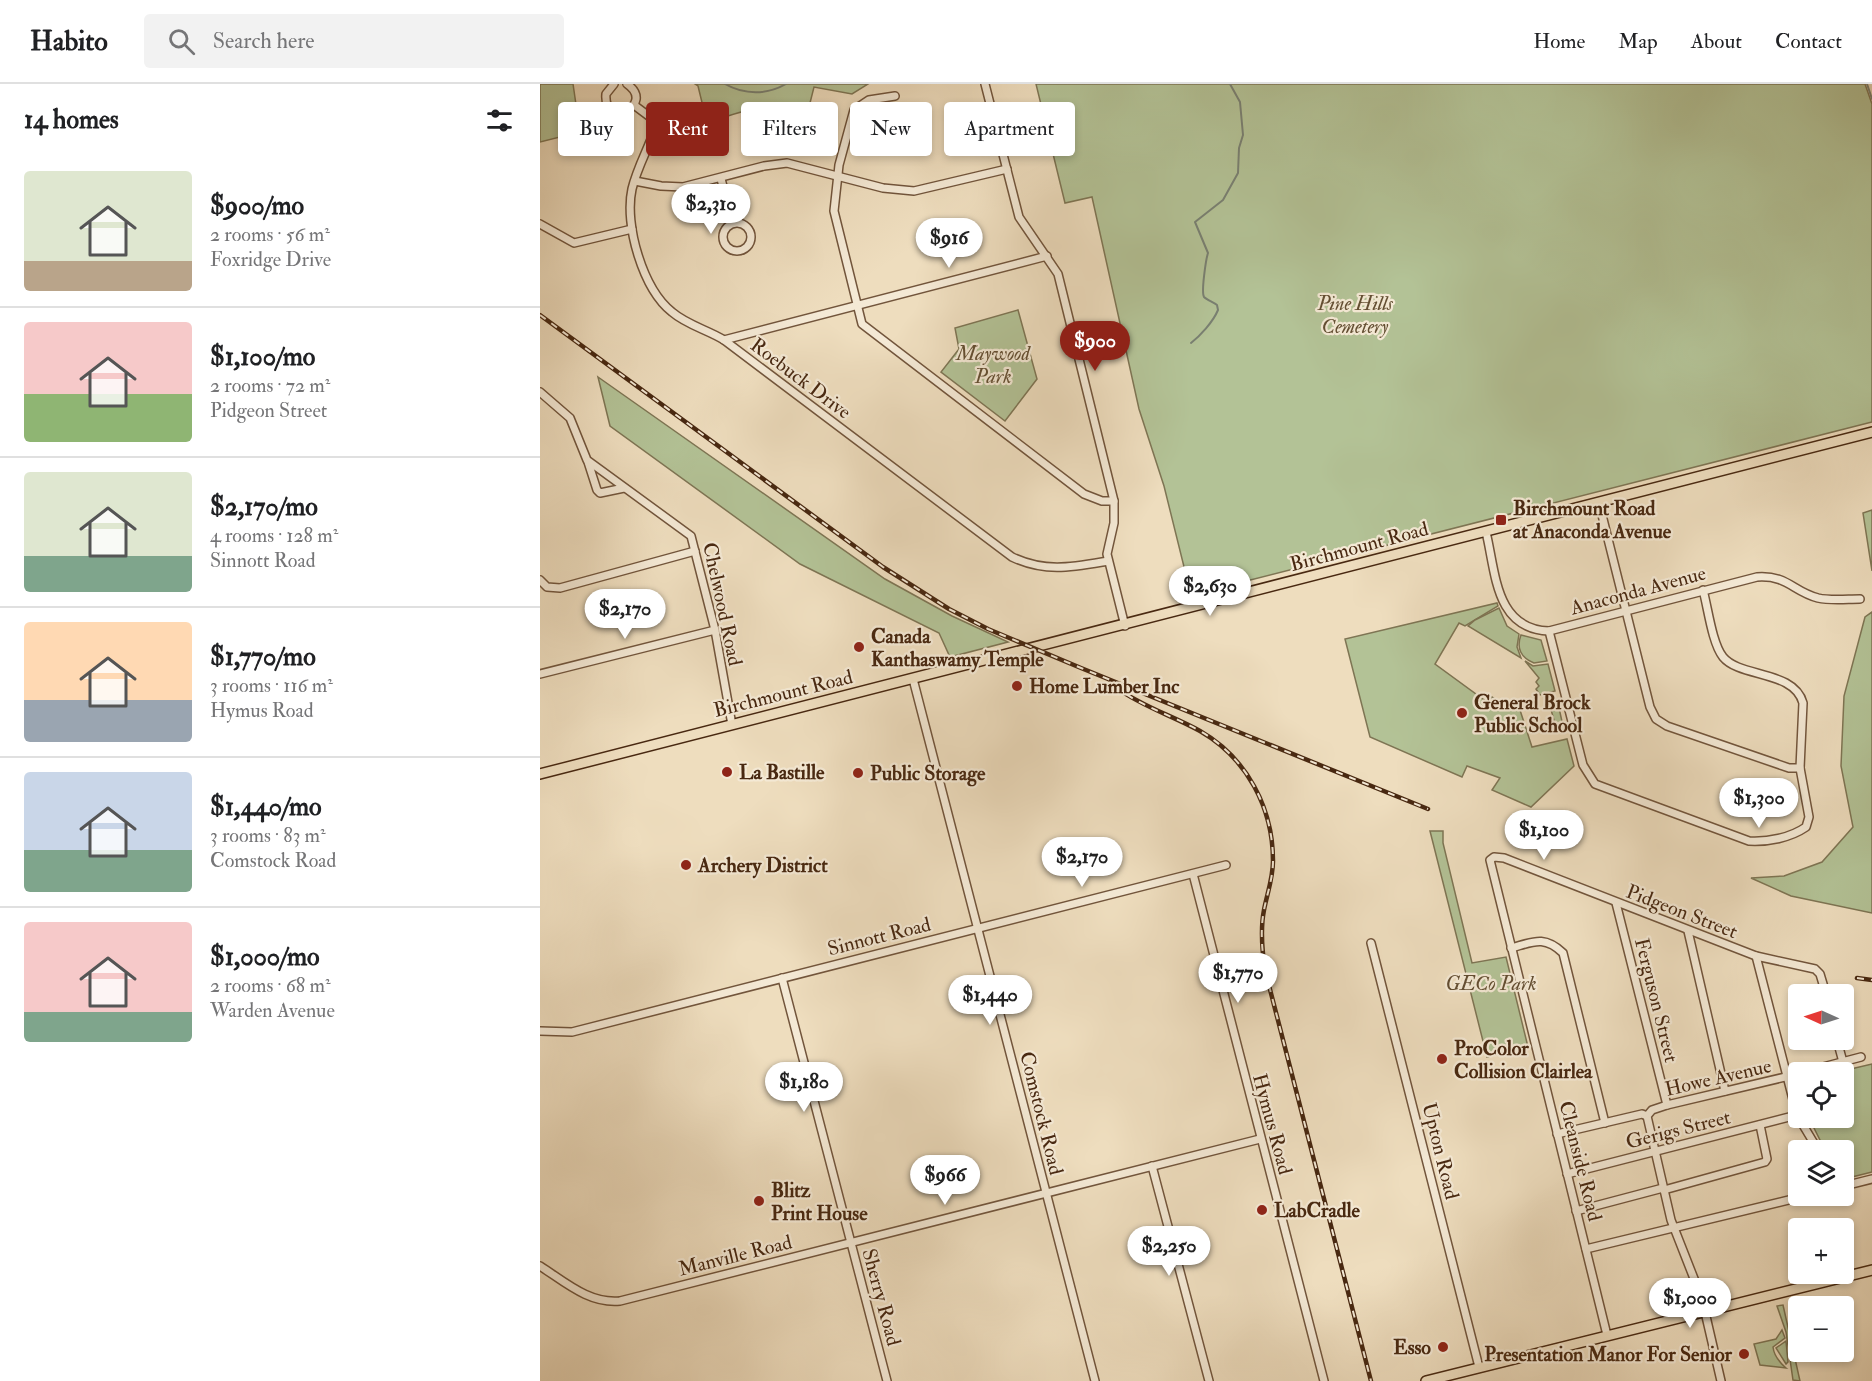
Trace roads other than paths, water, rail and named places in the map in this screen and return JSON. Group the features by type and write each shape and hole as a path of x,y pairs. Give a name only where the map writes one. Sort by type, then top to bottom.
{"main road":[{"name":"Birchmount Road","path":"540,774 1125,626 1872,432"},
{"path":"1426,1381 1870,1269"}],"street":[{"path":"608,102 606,94 614,84"},
{"name":"Roebuck Drive","path":"627,84 635,95 634,105 650,117 655,129 634,181 630,207 632,229 647,279 658,299 673,314 724,340 1012,557 1034,566 1053,569 1108,561"},
{"path":"985,84 1019,217 1059,274 1114,501 1114,524 1107,554 1125,626"},
{"path":"895,96 869,100 854,110 838,176 835,222 862,324 1084,494 1101,501 1114,501"},
{"path":"634,181 683,187 764,166 787,163 883,188 914,192 1007,169"},
{"path":"721,178 733,223"},
{"path":"733,223 746,225 751,233 748,246 741,251 731,250 723,238 725,229 733,223"},
{"path":"540,224 574,243 632,229"},
{"path":"724,340 762,328 857,306 1047,256"},
{"path":"540,392 570,418 597,490 603,493 624,488"},
{"name":"Chelwood Road","path":"587,460 688,533 695,551 715,630 732,725"},
{"path":"1599,503 1650,707 1656,719 1667,726 1789,768 1800,768"},
{"name":"Anaconda Avenue","path":"1486,532 1508,612 1525,627 1549,631 1757,577 1772,576 1785,580 1820,598 1860,599"},
{"path":"540,580 547,587 560,588 695,551"},
{"path":"1549,631 1585,773 1595,784 1749,841 1762,841 1796,834 1806,827 1809,817 1800,768 1803,703 1801,695 1791,686 1726,660 1718,649 1703,590"},
{"path":"540,674 715,630"},
{"name":"Comstock Road","path":"914,679 1095,1381"},
{"name":"Pidgeon Street","path":"1494,857 1504,858 1756,956 1815,969 1824,984"},
{"name":"Cleanside Road","path":"1494,857 1489,865 1607,1335"},
{"name":"Sinnott Road","path":"540,1031 572,1032 1226,865"},
{"name":"Hymus Road","path":"1193,874 1324,1381"},
{"name":"Ferguson Street","path":"1616,903 1667,1104"},
{"path":"1688,931 1725,1091"},
{"path":"1511,948 1539,940 1552,943 1563,952 1605,1123"},
{"name":"Upton Road","path":"1371,943 1479,1367"},
{"path":"1756,956 1788,1084"},
{"name":"Sherry Road","path":"782,978 887,1381"},
{"path":"1840,1050 1843,1062 1861,1057"},
{"name":"Howe Avenue","path":"1557,1134 1642,1114 1647,1119 1652,1110 1667,1104 1786,1077"},
{"name":"Gerigs Street","path":"1567,1174 1788,1117"},
{"path":"1647,1119 1671,1220 1705,1311 1720,1381"},
{"path":"1576,1211 1765,1162 1767,1159 1760,1125"},
{"name":"Manville Road","path":"540,1266 593,1299 606,1302 623,1300 1260,1139"},
{"path":"1152,1166 1209,1381"},
{"path":"1854,1184 1872,1179"},
{"path":"1586,1249 1788,1200"}],"waterway":[{"path":"725,84 748,92 763,92 786,84"},
{"path":"1191,343 1206,328 1218,310 1217,305 1203,294 1208,253 1195,222 1223,200 1238,173 1239,148 1243,135 1240,102 1230,84"},
{"path":"1867,84 1872,99"}],"railway":[{"path":"540,315 883,567 949,609 988,629 1081,668 1428,809"},
{"path":"1115,687 1217,742 1244,770 1262,804 1272,841 1273,861 1262,925 1265,970 1371,1381"},
{"path":"1857,978 1872,980"}],"place":[{"name":"Birchmount Road at Anaconda Avenue","path":"1501,520"},
{"name":"Canada Kanthaswamy Temple","path":"859,647"},
{"name":"Home Lumber Inc","path":"1017,686"},
{"name":"General Brock Public School","path":"1462,713"},
{"name":"La Bastille","path":"727,772"},
{"name":"Public Storage","path":"858,773"},
{"name":"Archery District","path":"686,865"},
{"name":"ProColor Collision Clairlea","path":"1442,1059"},
{"name":"Blitz Print House","path":"759,1201"},
{"name":"LabCradle","path":"1262,1210"},
{"name":"Esso","path":"1443,1347"},
{"name":"Presentation Manor For Senior","path":"1744,1354"}],"park label":[{"name":"Pine Hills Cemetery","path":"1355,314"},
{"name":"Maywood Park","path":"993,364"},
{"name":"GECo Park","path":"1491,983"}]}
